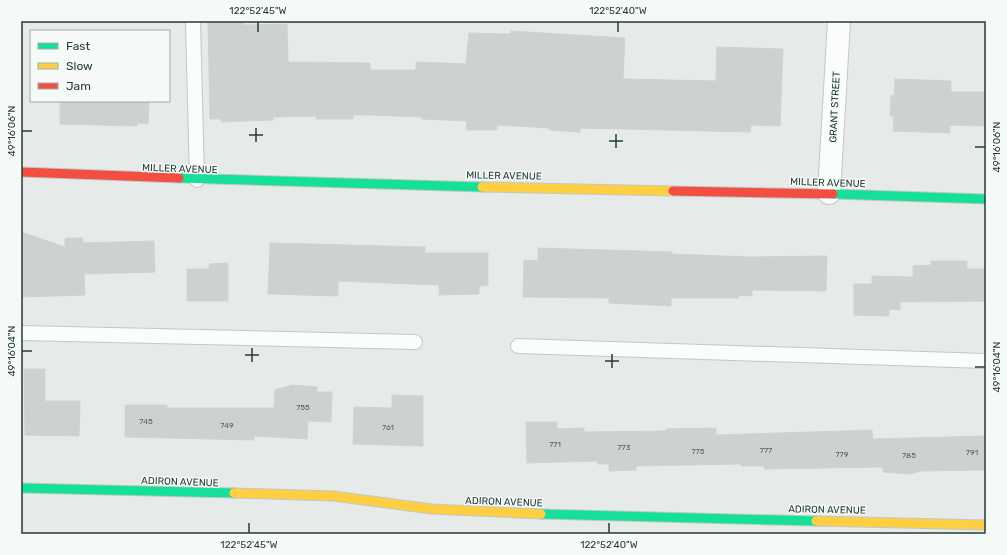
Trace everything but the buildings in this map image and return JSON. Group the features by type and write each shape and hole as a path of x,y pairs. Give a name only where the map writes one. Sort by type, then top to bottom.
{"street":[{"name":"GRANT STREET","path":"829,193 839,21"},
{"name":"MILLER AVENUE","path":"21,172 197,180 829,193 986,198"},
{"name":"ADIRON AVENUE","path":"21,488 333,496 432,508 507,513 986,525"}],"lane":[{"path":"193,21 197,180"},
{"path":"21,332 415,342"},
{"path":"518,346 986,361"}],"traffic: fast":[{"path":"179,178 482,187"},
{"path":"833,194 986,199"},
{"path":"21,488 234,493"},
{"path":"541,514 816,521"}],"traffic: slow":[{"path":"482,187 673,191"},
{"path":"234,493 333,496 432,509 541,514"},
{"path":"816,521 986,525"}],"traffic: jam":[{"path":"21,172 179,178"},
{"path":"673,191 833,194"}]}
